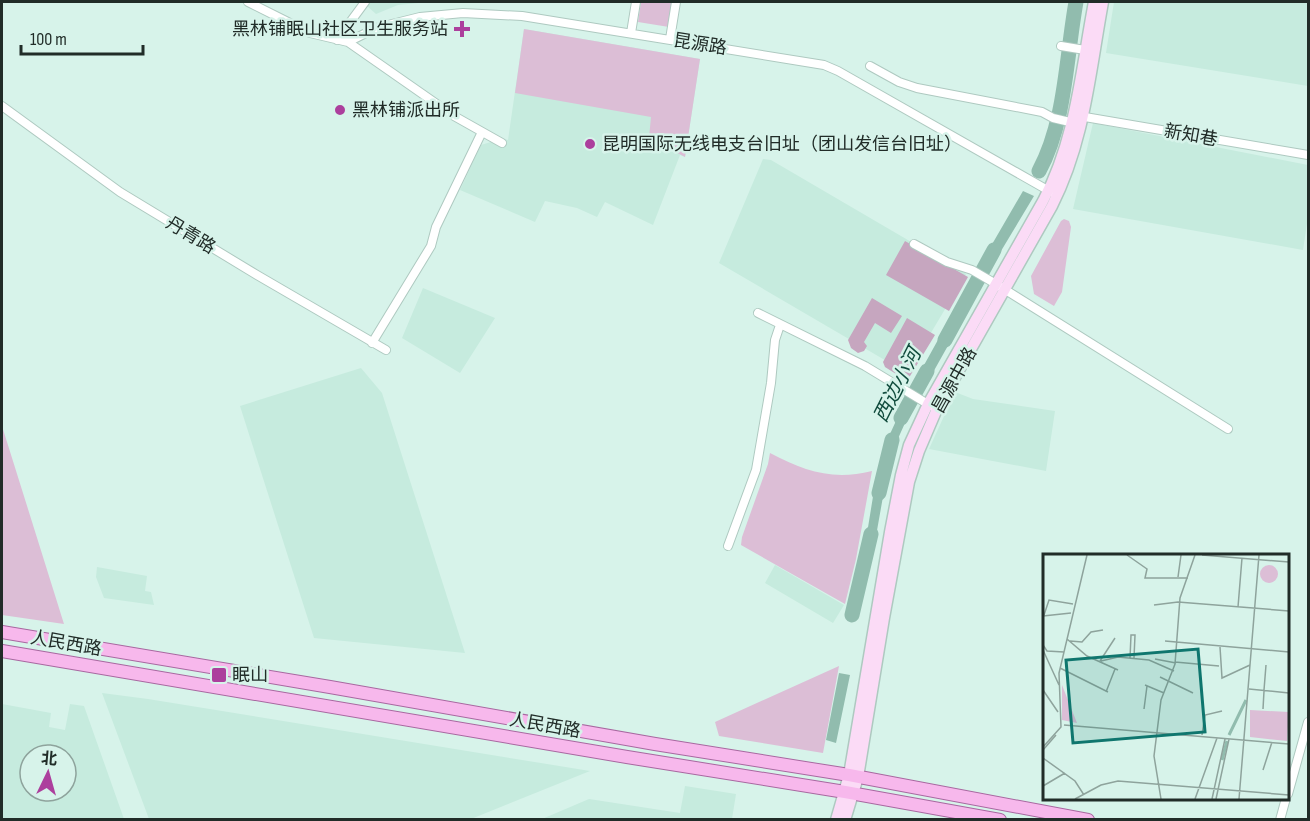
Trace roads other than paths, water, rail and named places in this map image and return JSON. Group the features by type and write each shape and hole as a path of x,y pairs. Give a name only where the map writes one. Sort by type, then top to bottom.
{"main road":[{"name":"昌源中路","path":"1078,120 1083,50 1094,2"},
{"name":"昌源中路","path":"850,793 869,648 901,475 909,445 1049,191 1068,171 1103,2"},
{"name":"人民西路","path":"2,632 854,776 1088,819"},
{"name":"人民西路","path":"2,651 1000,819"},
{"path":"836,819 850,793"},
{"path":"845,819 850,793"}],"street":[{"path":"248,2 310,33 348,42 411,87 502,143"},
{"path":"337,40 365,2"},
{"path":"630,33 636,2"},
{"path":"670,39 676,2"},
{"name":"昆源路","path":"348,42 376,28 420,16 463,13 522,16 825,65 838,70 1049,191"},
{"path":"1061,46 1083,50"},
{"name":"新知巷","path":"870,66 899,82 917,88 1042,112 1053,118 1308,155"},
{"name":"丹青路","path":"2,106 120,192 386,350"},
{"path":"372,343 431,246 436,227 482,132"},
{"path":"914,244 947,262 972,270 1228,429"},
{"path":"758,313 865,366 929,405"},
{"path":"728,546 756,470 771,383 775,340 780,324"},
{"path":"1289,787 1308,722"},
{"path":"1280,819 1285,800"}],"waterway":[{"name":"西边小河","path":"1039,171 1048,152 1060,110 1076,2"},
{"name":"西边小河","path":"945,340 994,250"},
{"name":"西边小河","path":"901,418 927,371"},
{"name":"西边小河","path":"879,493 892,440"},
{"name":"西边小河","path":"852,615 871,534"}],"place":[{"name":"黑林铺眠山社区卫生服务站","path":"462,29"},
{"name":"黑林铺派出所","path":"340,110"},
{"name":"昆明国际无线电支台旧址（团山发信台旧址）","path":"590,144"},
{"name":"眠山","path":"219,675"}]}
